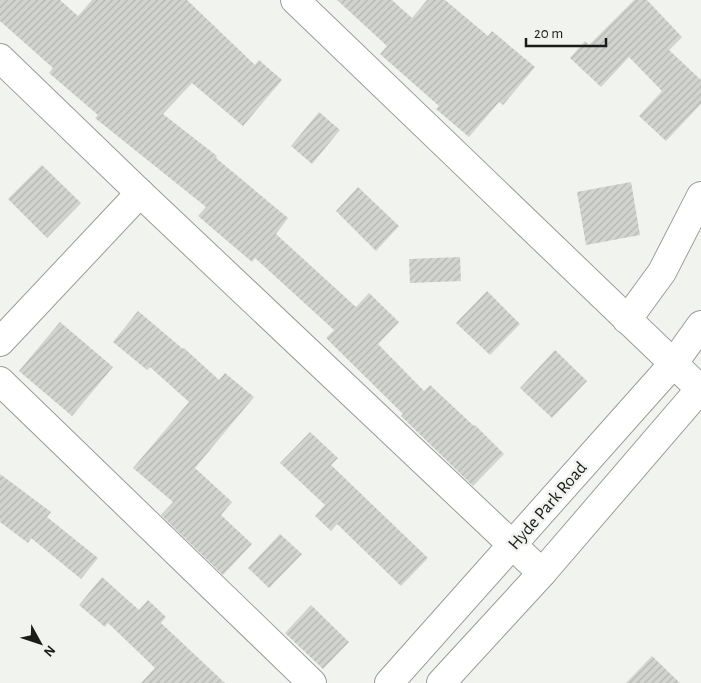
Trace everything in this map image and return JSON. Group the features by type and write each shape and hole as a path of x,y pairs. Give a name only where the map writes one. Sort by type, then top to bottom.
{"street":[{"path":"295,0 700,388 542,573 441,683"},
{"path":"0,58 542,573"},
{"path":"0,342 140,193"},
{"path":"627,320 662,272 701,196"},
{"name":"Hyde Park Road","path":"389,683 513,546 673,364 701,325"},
{"path":"0,381 312,683"}],"building":[{"path":"0,0 60,0 78,16 92,0 187,0 255,65 259,60 282,80 243,126 192,83 163,114 217,156 216,158 288,218 276,234 356,307 369,293 399,322 378,344 424,391 430,385 504,454 473,486 401,416 403,414 326,338 334,330 255,258 252,262 198,216 206,207 95,118 98,115 49,73 53,68 0,21"},
{"path":"337,0 392,0 412,18 427,0 445,0 488,36 492,31 535,67 503,105 499,102 469,137 436,109 439,106 380,54 387,46"},
{"path":"634,0 647,0 682,37 669,50 701,80 701,104 666,141 639,116 662,91 629,57 601,87 570,58 585,41 589,45"},
{"path":"319,112 340,130 312,164 291,146"},
{"path":"42,165 81,203 47,238 8,199"},
{"path":"631,182 640,235 586,245 577,192"},
{"path":"358,187 399,226 376,251 336,211"},
{"path":"460,257 461,281 410,283 409,259"},
{"path":"487,291 520,324 490,355 456,323"},
{"path":"138,311 184,348 219,380 225,373 254,397 195,468 232,502 221,515 252,544 223,575 161,515 173,502 133,468 189,402 150,367 147,370 113,342"},
{"path":"60,322 113,367 72,416 19,371"},
{"path":"555,350 587,381 552,418 520,388"},
{"path":"310,432 338,458 331,465 428,558 401,586 337,524 331,531 315,516 325,505 280,463"},
{"path":"0,474 51,512 47,517 98,558 81,579 31,538 28,543 0,522"},
{"path":"280,534 302,554 269,588 248,568"},
{"path":"102,577 139,610 148,600 166,617 161,623 225,683 141,683 155,668 108,623 105,627 79,605"},
{"path":"311,605 349,642 323,669 285,633"},
{"path":"652,656 680,683 626,683"}]}
